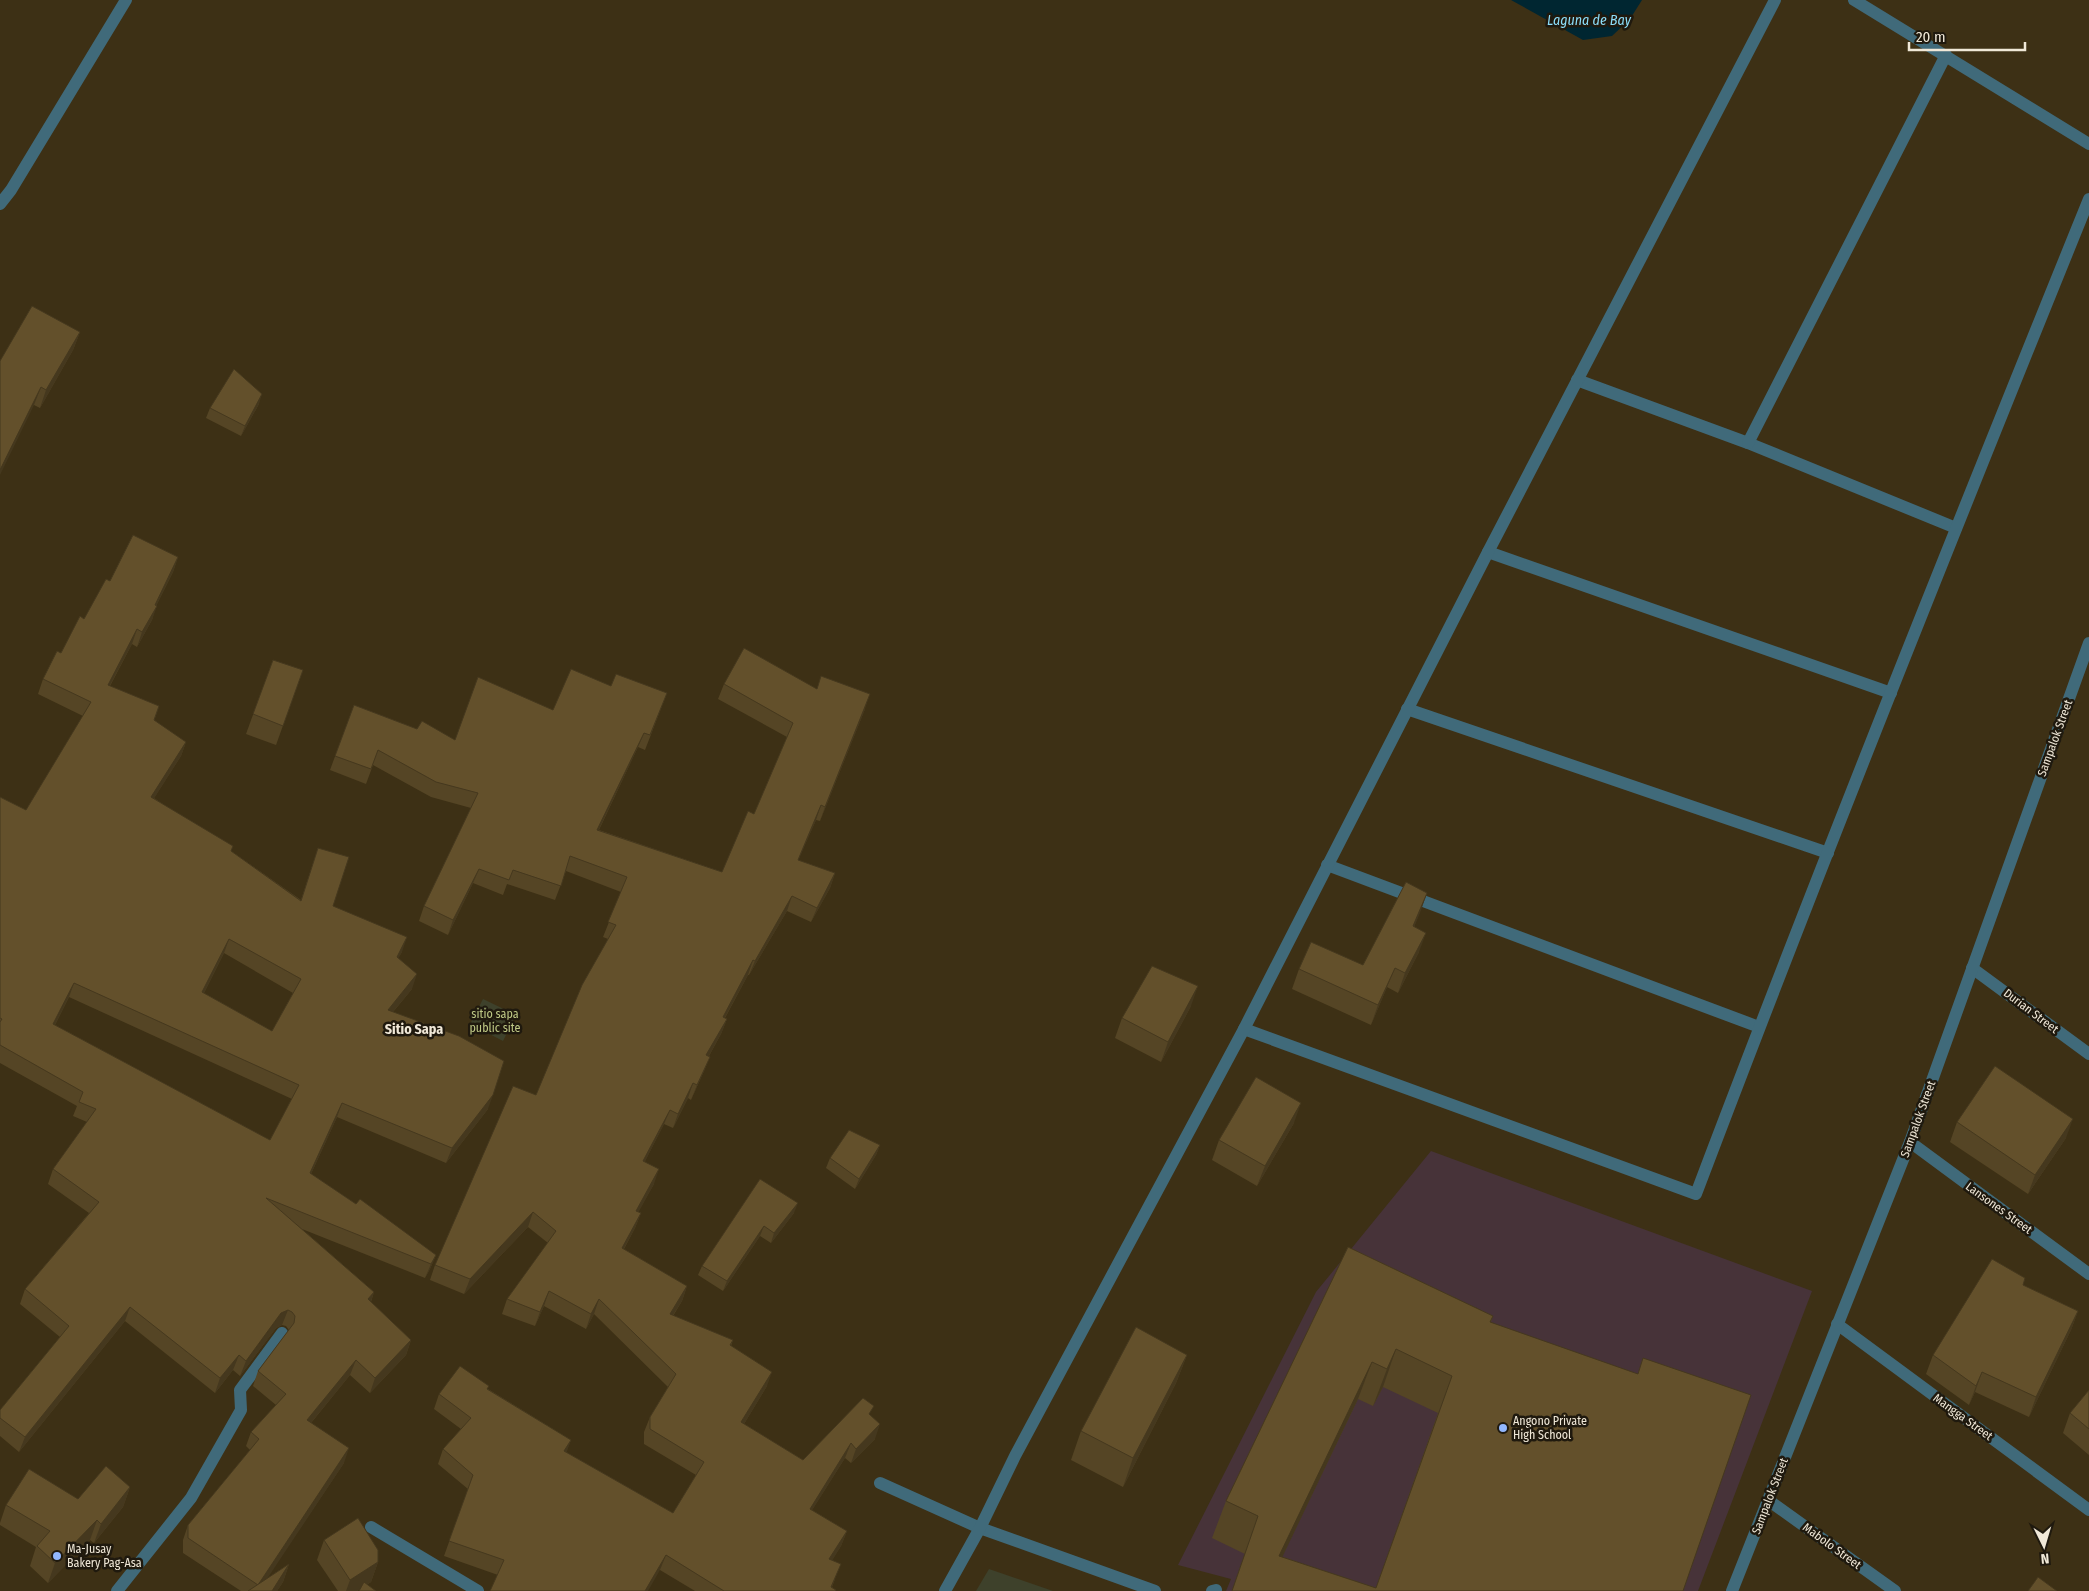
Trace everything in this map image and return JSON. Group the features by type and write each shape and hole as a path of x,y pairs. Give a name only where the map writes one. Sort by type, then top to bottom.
{"street":[{"path":"0,204 11,190 126,0"},
{"path":"945,1591 980,1528 1014,1456 1244,1029 1488,552 1775,0"},
{"path":"1854,0 2089,144"},
{"path":"1748,443 1946,55"},
{"path":"1244,1029 1696,1194 1759,1027 1956,528 2089,199"},
{"path":"1577,380 1748,443 1956,528"},
{"path":"1488,552 1891,694"},
{"name":"Sampalok Street","path":"1732,1591 1910,1142 2089,643"},
{"path":"1407,709 1828,854"},
{"path":"1327,865 1759,1027"},
{"name":"Durian Street","path":"1972,968 2089,1054"},
{"name":"Lansones Street","path":"1910,1142 2089,1274"},
{"name":"Mangga Street","path":"1837,1324 2089,1510"},
{"path":"116,1591 191,1498 241,1410 240,1390 282,1333"},
{"path":"880,1483 980,1528 1155,1591"},
{"name":"Mabolo Street","path":"1768,1500 1895,1591"},
{"path":"371,1527 478,1591"},
{"path":"1212,1591 1216,1590"}],"shaded area":[{"name":"Angono Private High School","path":"1431,1151 1812,1291 1698,1591 1226,1591 1231,1579 1178,1565 1316,1292"}],"green space":[{"name":"sitio sapa public site","path":"483,999 516,1015 503,1041 470,1024"},
{"path":"989,1569 1053,1591 976,1591"}],"water":[{"name":"Laguna de Bay","path":"1511,0 1642,0 1630,19 1612,36 1583,40"}],"building":[{"path":"32,306 80,332 46,390 41,387 0,470 0,361"},
{"path":"234,369 262,394 245,426 210,408"},
{"path":"133,535 178,557 155,605 157,606 142,632 137,629 108,685 159,706 154,720 186,742 151,797 233,846 231,851 301,901 318,848 349,857 333,906 407,937 397,957 417,974 388,1010 459,1036 504,1061 493,1095 452,1148 342,1103 310,1173 356,1204 360,1199 436,1255 431,1264 266,1198 374,1292 368,1299 411,1340 375,1378 356,1360 307,1420 349,1448 258,1585 188,1538 188,1525 259,1439 251,1432 286,1394 258,1371 294,1323 295,1316 292,1312 288,1310 281,1313 246,1361 239,1355 220,1378 130,1307 25,1437 0,1418 0,1410 69,1326 25,1289 99,1202 53,1169 96,1109 79,1102 83,1092 0,1045 0,1022 2,1019 0,1018 0,797 26,810 91,702 43,679 57,651 61,653 80,616 84,619 106,579 110,581","holes":["229,939 301,979 272,1031 202,992","74,983 299,1085 270,1140 53,1024"]},
{"path":"744,648 817,689 821,676 870,694 825,807 821,805 798,860 835,873 817,908 792,896 755,961 753,960 723,1017 727,1019 706,1055 710,1057 697,1085 693,1083 678,1114 670,1110 643,1161 659,1169 636,1211 641,1213 622,1248 687,1286 670,1314 733,1340 730,1345 772,1372 741,1422 803,1460 863,1398 874,1406 869,1414 880,1424 856,1449 851,1443 810,1509 847,1531 829,1559 841,1564 831,1587 836,1590 724,1591 666,1555 645,1591 490,1591 504,1560 449,1541 473,1475 443,1449 471,1418 439,1394 460,1366 489,1386 487,1389 571,1440 564,1451 673,1513 704,1462 650,1429 650,1417 676,1374 599,1299 591,1314 549,1291 540,1312 507,1299 556,1231 533,1212 470,1279 435,1265 513,1086 536,1095 582,985 616,925 608,922 627,877 570,856 561,886 513,870 509,880 479,869 453,920 424,906 478,793 436,782 378,750 371,769 335,756 354,705 417,729 422,721 455,740 478,677 553,710 571,669 611,686 616,674 667,693 650,735 644,733 597,830 722,872 748,811 754,814 793,723 724,684"},
{"path":"273,660 303,670 283,726 253,714"},
{"path":"1406,882 1427,893 1413,926 1426,933 1405,973 1395,968 1378,1005 1299,969 1311,942 1363,965"},
{"path":"1152,966 1198,986 1168,1042 1122,1018"},
{"path":"1995,1066 2073,1119 2035,1175 1957,1122"},
{"path":"1256,1077 1301,1103 1265,1166 1219,1140"},
{"path":"849,1130 880,1145 859,1179 830,1158"},
{"path":"760,1179 798,1203 774,1233 764,1226 727,1281 702,1266"},
{"path":"1348,1247 1493,1316 1490,1322 1638,1374 1643,1358 1751,1395 1683,1591 1232,1591 1258,1516 1226,1501","holes":["1396,1349 1452,1376 1376,1588 1279,1556 1372,1362 1387,1369"]},
{"path":"1992,1259 2025,1278 2023,1285 2078,1311 2036,1397 1982,1372 1976,1386 1933,1355"},
{"path":"1136,1327 1187,1355 1133,1458 1081,1431"},
{"path":"2089,1390 2089,1429 2070,1413"},
{"path":"106,1466 130,1487 101,1524 97,1520 55,1563 37,1546 50,1531 6,1505 29,1469 78,1499"},
{"path":"358,1518 378,1550 378,1562 350,1580 324,1540"},
{"path":"289,1564 272,1591 248,1591"},
{"path":"2038,1577 2057,1591 2028,1591"},
{"path":"364,1582 376,1591 359,1591"}],"place":[{"name":"Angono Private High School","path":"1503,1428"},
{"name":"Ma-Jusay Bakery Pag-Asa","path":"57,1556"}],"district":[{"name":"Sitio Sapa","path":"414,1029"}]}
